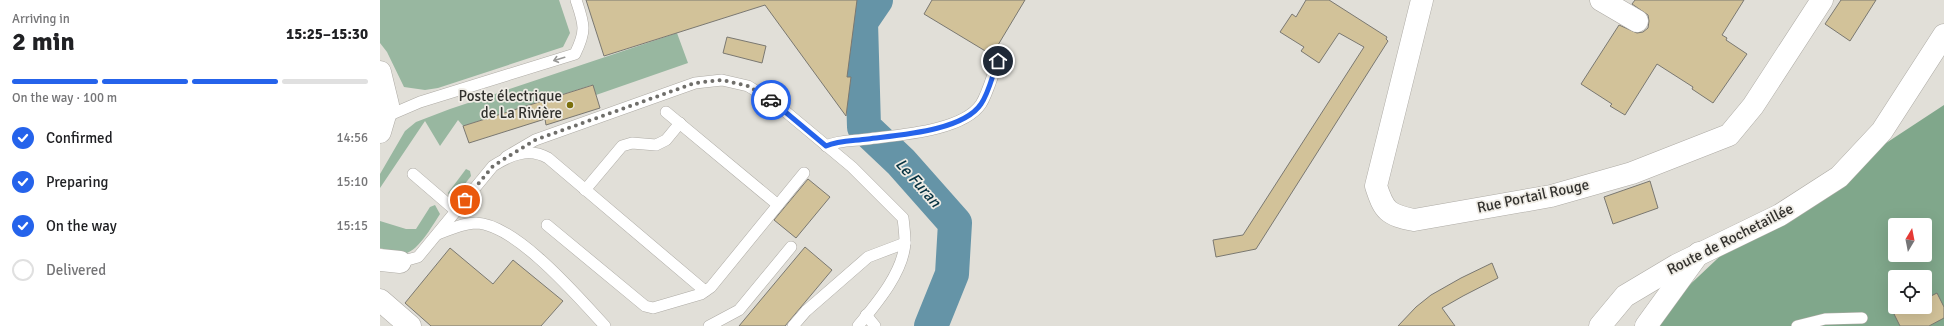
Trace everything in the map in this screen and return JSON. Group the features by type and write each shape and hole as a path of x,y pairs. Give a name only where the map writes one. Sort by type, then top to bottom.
{"street":[{"name":"Rue Portail Rouge","path":"1422,0 1376,186 1382,203 1395,217 1414,220 1551,196 1632,173 1729,135 1753,106 1822,0"},
{"path":"1601,0 1637,21"},
{"name":"Route de Rochetaillée","path":"1600,326 1625,296 1699,253 1780,215 1839,177 1882,131 1944,35"},
{"path":"380,72 388,105 382,125"},
{"path":"1646,326 1699,253"},
{"path":"380,300 410,326"}],"lane":[{"path":"382,125 420,102 575,54 583,37 583,20 576,0"},
{"path":"826,146 836,141 891,136 954,124 966,118 982,104 998,61"},
{"path":"390,261 418,257 493,166 535,140 695,83 722,80 748,86 774,102 852,167 903,218 905,243 901,260 882,295 858,326"},
{"path":"666,112 778,205"},
{"path":"585,190 622,146 632,143 656,145 666,140 680,123"},
{"path":"506,158 518,153 534,152 542,155 705,291"},
{"path":"547,225 645,306 653,308 701,294 711,287 804,173"},
{"path":"413,174 456,211"},
{"path":"438,234 456,227 476,223 498,228 568,284 605,326"},
{"path":"793,326 806,311 868,257 905,243"},
{"path":"709,326 739,310 791,247"},
{"path":"866,315 875,326"},
{"path":"1797,326 1825,319 1862,318"}],"green space":[{"path":"380,0 559,0 570,33 563,47 438,88 425,90 404,87 387,52 380,43"},
{"path":"677,33 688,63 596,95 592,85 463,126 458,120 440,146 425,121 380,188 380,174 405,131 416,122 450,109"},
{"path":"1944,105 1944,326 1646,326 1734,243"},
{"path":"466,169 470,171 471,176 455,197 450,196 448,193"},
{"path":"435,205 440,214 419,245 408,253 402,254 380,248 380,221 406,229 416,229 430,207"}],"building":[{"path":"586,0 857,0 847,77 851,77 846,116 765,5 604,56"},
{"path":"932,0 1025,0 992,55 924,14"},
{"path":"1306,0 1329,0 1387,37 1386,39 1388,41 1256,249 1216,257 1213,240 1243,235 1364,47 1339,33 1319,63 1301,51 1304,47 1280,32 1292,14 1296,17"},
{"path":"1635,0 1744,0 1722,35 1727,38 1726,40 1747,54 1713,103 1692,89 1693,87 1657,64 1625,115 1610,106 1612,104 1581,84 1619,25 1637,33 1643,32 1648,28 1648,15 1632,4"},
{"path":"1841,0 1876,0 1850,41 1825,24"},
{"path":"727,37 766,46 762,63 723,53"},
{"path":"593,85 600,108 546,125 545,119 469,143 463,126"},
{"path":"808,179 830,197 796,238 774,220"},
{"path":"1650,181 1658,208 1613,224 1604,197"},
{"path":"805,247 832,270 785,326 739,326"},
{"path":"450,248 493,284 513,260 563,301 541,326 431,326 405,303"},
{"path":"1492,263 1498,278 1442,308 1455,326 1398,326 1416,307 1431,295"},
{"path":"1937,293 1944,307 1944,318 1929,326 1900,326 1894,314 1932,314 1932,296"}],"waterway":[{"name":"Le Furan","path":"876,0 861,22 864,127 901,162 955,223 952,274 931,326"}],"way so far":[{"path":"465,200 493,166 535,140 695,83 722,80 748,86 771,100"}],"place":[{"name":"Poste électrique de La Rivière","path":"570,105"}],"route":[{"path":"771,100 826,146 836,141 891,136 954,124 966,118 982,104 998,61"}]}
